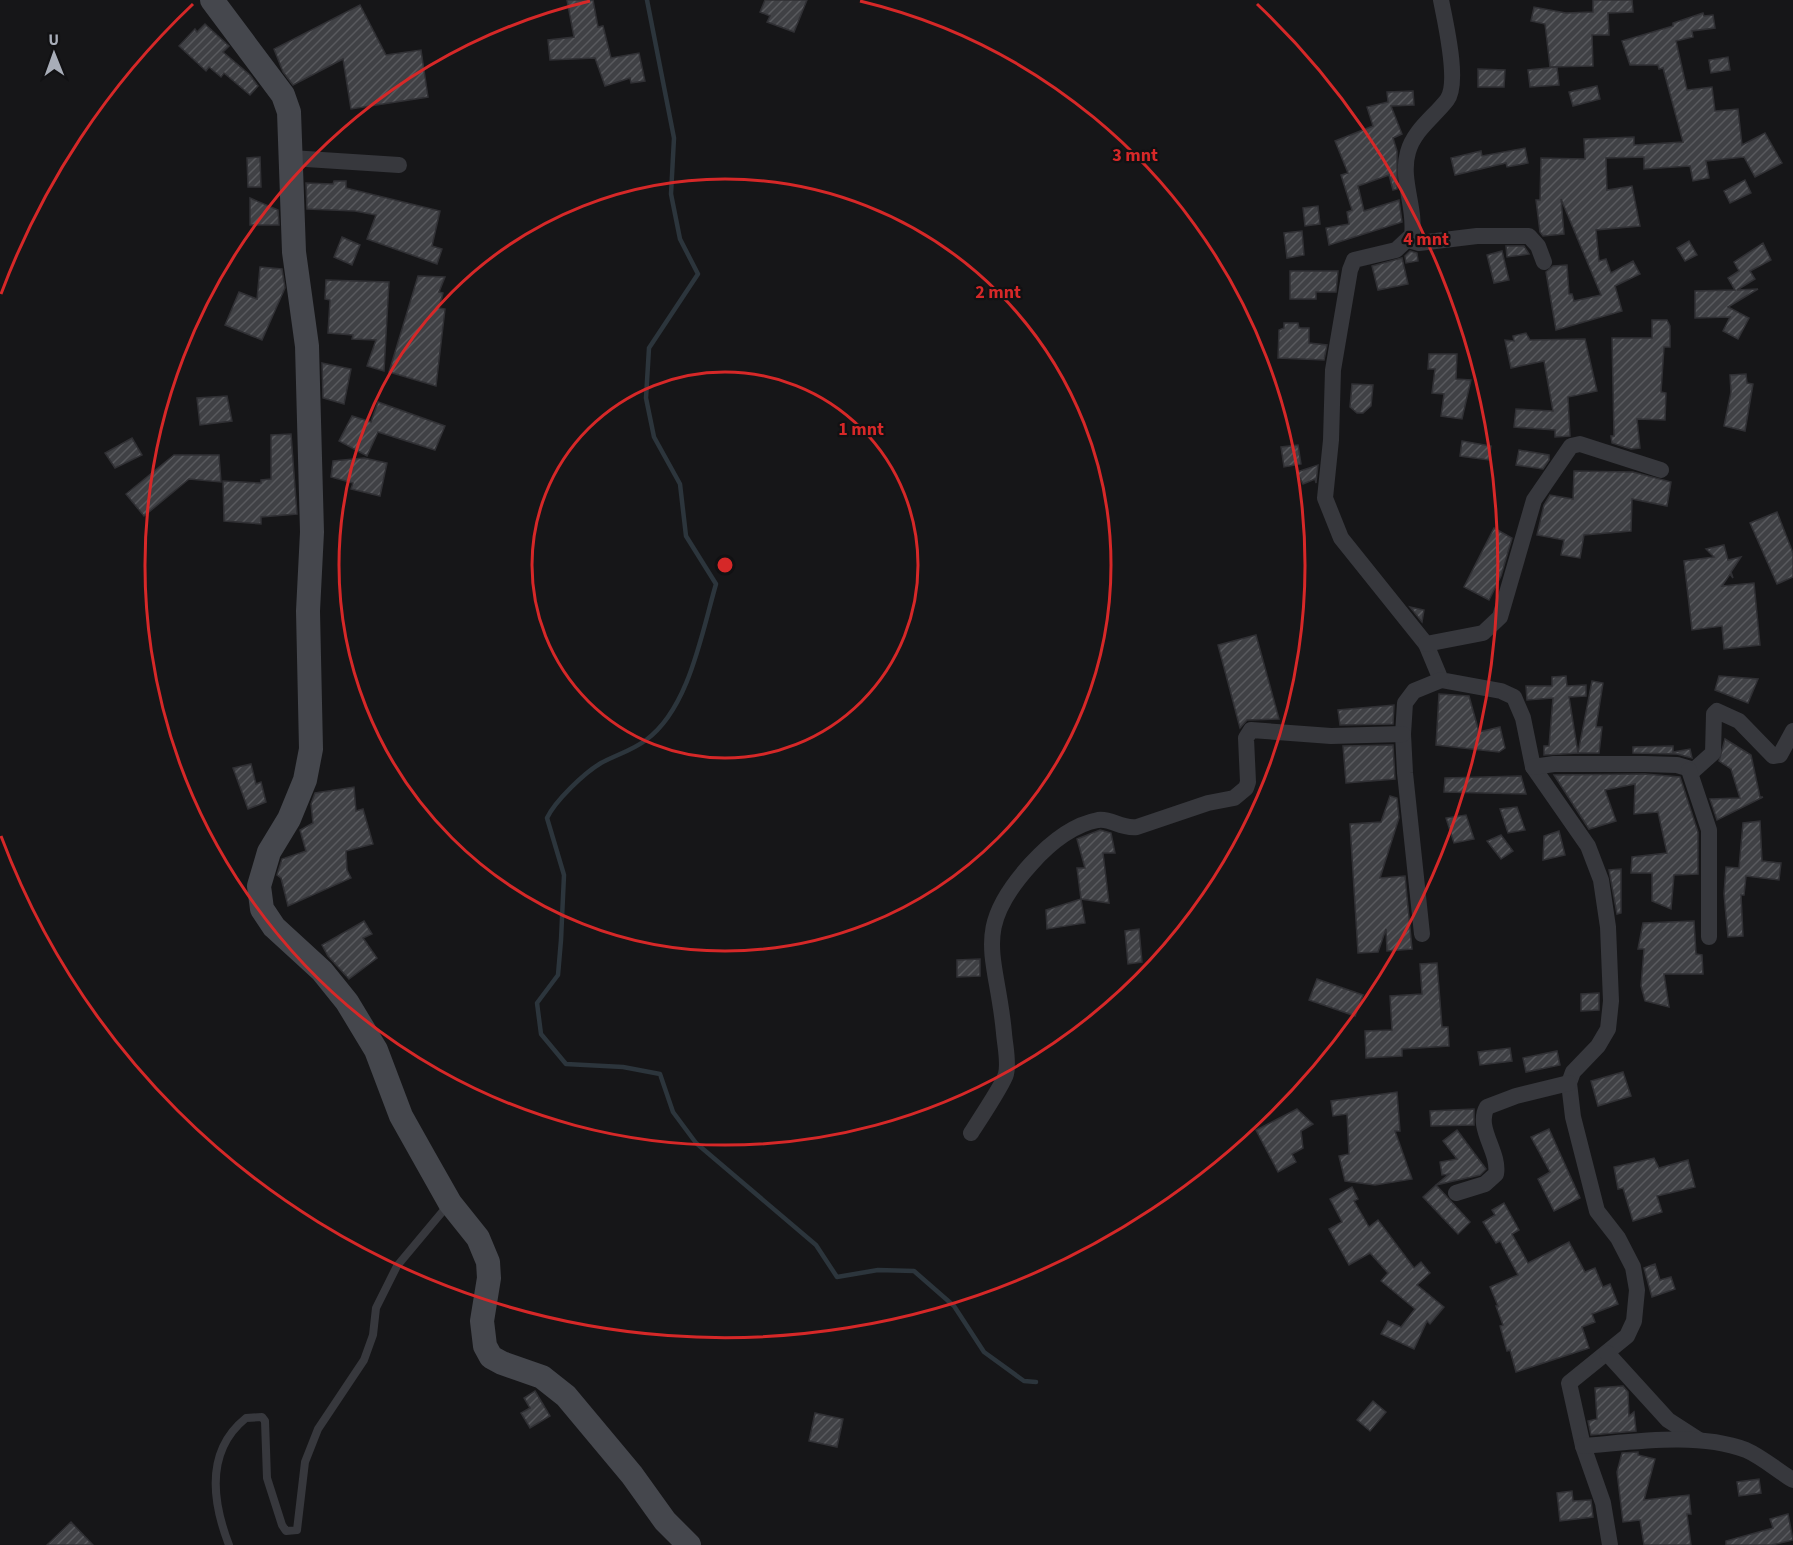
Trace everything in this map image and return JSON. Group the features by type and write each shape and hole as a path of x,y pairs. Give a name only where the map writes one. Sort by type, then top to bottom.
{"main road":[{"path":"212,0 283,94 290,112 294,252 308,346 312,532 308,611 311,749 305,780 289,819 268,852 259,886 262,909 274,927 322,971 358,1018 376,1050 401,1116 450,1203 478,1239 488,1262 489,1278 482,1321 485,1346 491,1357 542,1377 566,1396 632,1475 665,1521 689,1545"}],"street":[{"path":"1441,0 1452,75 1450,94 1413,140 1408,150 1407,184 1413,229 1408,240 1396,250 1359,258 1352,265 1333,370 1325,498 1331,518 1341,538 1426,644 1442,680"},
{"path":"291,158 399,165"},
{"path":"1408,240 1419,243 1477,236 1529,236 1538,246 1544,262"},
{"path":"1426,644 1483,633 1500,617 1534,500 1571,446 1580,444 1661,470"},
{"path":"1422,933 1403,734 1405,703 1409,696 1430,683 1442,680 1501,691 1514,697 1523,718 1533,767 1588,846 1601,880 1608,927 1611,1001 1608,1029 1598,1046 1573,1072 1569,1083 1573,1117 1597,1211 1618,1238 1633,1267 1637,1290 1634,1321 1627,1336 1569,1383 1583,1446 1603,1503 1610,1545"},
{"path":"1689,770 1706,761 1713,753 1714,714 1717,711 1739,721 1773,756 1780,756 1793,731"},
{"path":"971,1133 1006,1075 1002,1015 990,952 995,913 1013,885 1042,851 1056,839 1095,821 1108,820 1125,828 1208,803 1234,798 1246,788 1248,782 1246,738 1251,730 1331,736 1403,734"},
{"path":"1533,767 1554,764 1646,764 1677,765 1689,770 1708,830 1709,937"},
{"path":"1456,1193 1485,1184 1496,1174 1497,1163 1484,1122 1487,1107 1516,1096 1569,1083"},
{"path":"1607,1353 1668,1420 1702,1442"},
{"path":"1583,1446 1702,1442 1748,1451 1793,1480"}],"lane":[{"path":"229,1545 216,1505 214,1472 225,1442 246,1418 262,1417 265,1421 267,1478 282,1525 286,1531 297,1530 305,1462 318,1429 364,1360 373,1335 376,1308 397,1266 450,1203"}],"building":[{"path":"567,0 593,0 598,27 603,26 611,58 639,53 645,81 631,83 630,78 605,86 595,58 550,60 548,40 574,37"},
{"path":"765,0 807,0 794,32 767,22 770,16 760,12"},
{"path":"1593,0 1632,0 1633,12 1608,13 1609,35 1592,35 1593,66 1550,67 1545,24 1531,21 1534,7 1566,13 1593,12"},
{"path":"360,5 386,55 421,50 428,97 351,109 343,59 293,85 283,72 274,49"},
{"path":"1703,13 1704,16 1713,15 1715,28 1692,31 1693,37 1676,41 1687,90 1712,87 1715,111 1738,109 1742,145 1765,133 1782,163 1755,177 1744,157 1706,161 1709,178 1693,181 1690,166 1644,169 1644,157 1606,158 1607,190 1632,186 1640,226 1596,230 1599,261 1606,259 1611,273 1633,261 1640,274 1615,286 1622,311 1556,330 1546,272 1553,266 1567,265 1569,294 1572,294 1574,301 1601,295 1561,199 1564,234 1543,236 1540,232 1536,200 1540,200 1541,158 1585,159 1584,139 1634,137 1634,145 1683,142 1663,68 1659,69 1658,65 1630,65 1622,41 1673,26 1673,23"},
{"path":"205,24 229,46 223,52 250,75 258,86 250,95 224,73 221,77 209,67 206,71 179,46 195,29 197,32"},
{"path":"1728,57 1730,70 1711,73 1709,60"},
{"path":"1557,67 1559,85 1530,87 1528,70"},
{"path":"1478,69 1505,70 1504,87 1478,87"},
{"path":"1597,86 1600,99 1573,106 1569,92"},
{"path":"1413,91 1414,105 1391,106 1402,134 1393,138 1397,151 1397,189 1393,190 1389,175 1358,186 1364,211 1399,200 1402,222 1329,245 1326,228 1349,224 1347,212 1352,210 1341,175 1348,173 1335,141 1373,126 1367,107 1388,102 1387,92"},
{"path":"1525,148 1528,163 1507,167 1506,163 1455,175 1451,158 1481,151 1482,156"},
{"path":"260,157 261,187 248,187 247,158"},
{"path":"1745,180 1751,193 1730,203 1724,191"},
{"path":"334,181 346,181 346,188 440,211 432,246 442,249 437,264 367,239 376,215 355,211 307,209 306,183 333,184"},
{"path":"250,198 278,210 279,225 250,225"},
{"path":"1318,206 1320,224 1305,226 1303,208"},
{"path":"1302,231 1304,255 1287,258 1284,233"},
{"path":"342,237 360,245 352,265 334,257"},
{"path":"1689,241 1697,255 1685,261 1677,248"},
{"path":"1763,243 1771,260 1750,271 1755,279 1737,290 1758,289 1728,307 1749,318 1738,339 1723,331 1730,317 1695,318 1695,291 1735,290 1728,278 1739,271 1734,262"},
{"path":"1506,246 1524,246 1529,254 1507,257"},
{"path":"1410,251 1417,253 1418,261 1406,263 1405,256"},
{"path":"1502,251 1509,280 1494,283 1487,255"},
{"path":"1402,258 1408,284 1378,290 1372,266"},
{"path":"260,267 282,269 285,288 262,340 225,325 239,292 257,299"},
{"path":"1290,271 1338,271 1336,292 1316,292 1316,299 1290,299"},
{"path":"418,276 445,277 439,292 443,293 439,308 445,309 436,386 389,372"},
{"path":"326,280 389,282 384,371 367,366 376,340 352,339 353,335 328,333 330,300 325,299"},
{"path":"1652,320 1667,320 1670,326 1670,347 1664,347 1661,392 1666,393 1665,420 1637,419 1640,448 1631,449 1612,443 1611,436 1614,436 1612,338 1652,338"},
{"path":"1284,323 1298,323 1299,328 1309,328 1309,343 1327,345 1324,360 1278,358 1279,330 1284,328"},
{"path":"1526,333 1530,340 1585,339 1597,391 1568,397 1570,436 1555,437 1555,430 1514,427 1516,409 1553,411 1544,361 1511,368 1505,340 1514,341 1513,336"},
{"path":"1429,354 1457,354 1456,379 1471,380 1462,419 1441,416 1444,394 1432,393 1435,369 1428,369"},
{"path":"322,363 351,369 344,404 323,398"},
{"path":"1746,374 1747,383 1753,384 1745,431 1724,426 1731,392 1730,375"},
{"path":"1352,384 1373,385 1371,406 1363,413 1357,413 1350,407"},
{"path":"227,396 232,421 200,425 197,398"},
{"path":"378,402 445,426 435,450 378,432 367,456 339,441 352,416 371,422"},
{"path":"291,434 297,514 261,517 261,524 224,521 223,481 261,483 261,480 271,479 271,435"},
{"path":"132,438 142,455 115,468 105,453"},
{"path":"1462,441 1491,446 1489,460 1460,456"},
{"path":"1298,445 1301,464 1284,467 1281,447"},
{"path":"1519,450 1549,455 1549,460 1543,469 1516,465"},
{"path":"174,455 219,455 221,482 189,479 144,516 126,494"},
{"path":"364,458 387,463 380,496 351,489 353,483 331,477 333,461"},
{"path":"1318,465 1316,483 1315,479 1303,484 1297,472"},
{"path":"1574,471 1633,472 1671,482 1667,506 1632,499 1631,531 1584,535 1580,558 1561,555 1564,540 1537,535 1544,505 1550,495 1573,499"},
{"path":"1777,512 1793,553 1793,577 1777,584 1750,523"},
{"path":"1494,528 1512,538 1501,576 1489,600 1464,587"},
{"path":"1724,545 1728,560 1741,557 1731,572 1733,578 1730,574 1722,586 1754,583 1760,645 1724,649 1722,626 1692,630 1684,561 1714,557 1706,549"},
{"path":"1410,607 1424,610 1422,622"},
{"path":"1256,635 1279,719 1247,720 1240,728 1218,645"},
{"path":"1566,676 1567,686 1586,685 1586,696 1569,697 1578,753 1544,755 1544,746 1549,746 1553,698 1527,700 1526,686 1552,686 1552,677"},
{"path":"1719,676 1758,679 1748,703 1715,690"},
{"path":"1592,681 1603,683 1596,727 1602,727 1599,753 1578,753"},
{"path":"1439,694 1469,696 1479,732 1500,727 1505,748 1499,752 1436,745"},
{"path":"1394,705 1393,724 1340,725 1338,710"},
{"path":"1725,739 1751,755 1760,797 1763,797 1717,820 1710,799 1740,798 1731,769 1719,761"},
{"path":"1393,745 1395,779 1346,783 1343,746"},
{"path":"1673,746 1673,752 1690,749 1692,758 1677,754 1633,753 1633,747"},
{"path":"251,764 256,784 261,782 266,802 248,809 233,768"},
{"path":"1645,774 1680,777 1698,832 1698,874 1674,875 1671,909 1652,901 1652,873 1631,873 1632,857 1667,853 1658,812 1634,814 1635,784 1605,790 1616,821 1589,829 1554,775"},
{"path":"1521,776 1526,794 1444,792 1445,778"},
{"path":"354,787 356,811 363,809 373,844 346,851 347,870 351,878 288,906 281,878 277,875 282,859 306,851 300,830 313,823 311,804 315,793"},
{"path":"1390,796 1397,798 1399,818 1380,878 1405,876 1412,949 1387,951 1386,929 1378,952 1358,953 1350,824 1381,822"},
{"path":"1517,807 1525,830 1508,833 1500,809"},
{"path":"1466,815 1474,839 1454,843 1446,818"},
{"path":"1760,821 1762,861 1781,863 1779,880 1746,876 1744,895 1741,895 1743,936 1728,937 1724,894 1726,867 1739,868 1743,823"},
{"path":"1100,830 1111,833 1115,853 1103,853 1109,903 1081,899 1077,868 1085,868 1077,839"},
{"path":"1559,831 1565,855 1543,860 1544,836"},
{"path":"1501,835 1513,851 1501,859 1487,841"},
{"path":"1621,869 1621,913 1617,914 1609,870"},
{"path":"1081,899 1085,923 1047,929 1046,910"},
{"path":"364,921 372,934 363,938 377,958 349,979 328,956 322,945"},
{"path":"1694,921 1696,954 1702,955 1703,974 1664,974 1669,1007 1645,1001 1641,986 1644,949 1638,949 1643,923"},
{"path":"1139,929 1142,962 1128,964 1125,931"},
{"path":"980,959 980,976 957,977 957,960"},
{"path":"1437,963 1442,1027 1448,1027 1449,1046 1402,1049 1402,1056 1366,1058 1365,1031 1392,1030 1390,996 1422,994 1420,964"},
{"path":"1317,979 1363,995 1355,1016 1309,1000"},
{"path":"1599,993 1599,1010 1581,1011 1581,994"},
{"path":"1510,1048 1512,1061 1480,1065 1478,1052"},
{"path":"1557,1051 1560,1065 1526,1072 1523,1058"},
{"path":"1623,1072 1631,1096 1598,1106 1591,1081"},
{"path":"1397,1092 1400,1131 1395,1131 1412,1179 1375,1185 1345,1181 1339,1156 1349,1154 1347,1114 1333,1116 1331,1101"},
{"path":"1297,1109 1313,1124 1301,1131 1303,1148 1292,1154 1296,1162 1278,1172 1256,1130"},
{"path":"1474,1109 1474,1125 1431,1126 1430,1111"},
{"path":"1549,1129 1580,1198 1554,1211 1538,1179 1550,1172 1531,1137"},
{"path":"1457,1130 1486,1169 1480,1175 1436,1185 1449,1174 1442,1175 1440,1162 1457,1159 1443,1141"},
{"path":"1654,1158 1659,1168 1688,1160 1695,1187 1657,1196 1662,1212 1633,1221 1623,1188 1618,1189 1614,1167"},
{"path":"1436,1185 1470,1222 1458,1234 1423,1197"},
{"path":"1352,1187 1358,1199 1354,1201 1369,1227 1378,1220 1414,1268 1421,1262 1430,1273 1417,1285 1444,1307 1430,1324 1427,1321 1414,1349 1381,1334 1388,1321 1401,1327 1415,1309 1381,1281 1388,1273 1370,1253 1349,1265 1329,1229 1342,1222 1330,1199"},
{"path":"1504,1203 1519,1230 1512,1234 1528,1263 1569,1242 1585,1272 1595,1268 1603,1287 1610,1284 1618,1304 1592,1314 1595,1322 1582,1327 1589,1348 1516,1372 1510,1350 1507,1351 1500,1326 1503,1325 1496,1306 1498,1306 1490,1287 1518,1275 1500,1241 1496,1243 1483,1222 1495,1215 1492,1210"},
{"path":"1655,1264 1660,1280 1671,1277 1675,1289 1652,1297 1644,1268"},
{"path":"1623,1386 1628,1392 1629,1416 1634,1412 1636,1431 1591,1435 1588,1421 1597,1419 1595,1388"},
{"path":"535,1391 550,1416 530,1428 521,1413 530,1408 524,1398"},
{"path":"1373,1401 1386,1412 1370,1431 1357,1420"},
{"path":"815,1413 843,1419 837,1447 809,1441"},
{"path":"1638,1452 1638,1455 1655,1459 1644,1500 1689,1495 1691,1514 1687,1514 1691,1545 1644,1545 1640,1520 1623,1522 1617,1472 1622,1453"},
{"path":"1759,1479 1761,1493 1739,1496 1737,1482"},
{"path":"1572,1491 1573,1501 1591,1500 1593,1517 1560,1521 1557,1493"},
{"path":"1788,1514 1793,1540 1772,1545 1726,1545 1726,1541 1773,1528 1770,1519"},
{"path":"71,1522 93,1545 47,1545"}],"waterway":[{"path":"647,0 674,138 671,194 680,239 698,274 649,348 646,398 654,437 680,484 686,536 716,584 692,668 673,709 661,726 646,740 601,763 587,773 563,796 547,818 564,875 558,975 537,1003 541,1034 566,1064 623,1067 660,1074 673,1112 696,1143 816,1245 837,1277 878,1270 914,1271 954,1306 984,1352 1024,1381 1036,1382"}]}
